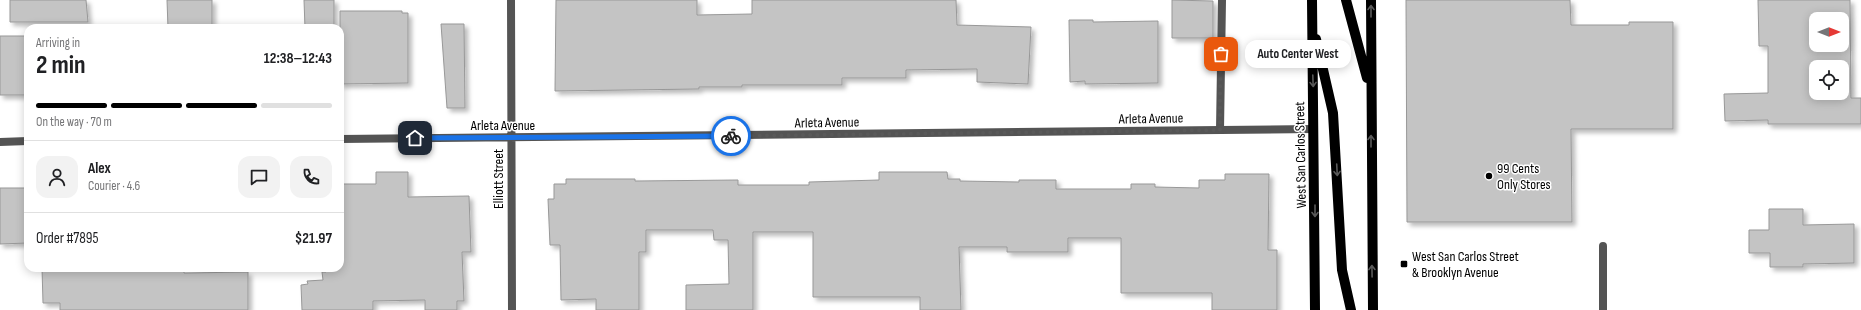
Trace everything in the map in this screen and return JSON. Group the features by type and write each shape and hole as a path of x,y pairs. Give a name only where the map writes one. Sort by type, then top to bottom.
{"main road":[{"name":"West San Carlos Street","path":"1312,0 1315,310"},
{"path":"1346,0 1371,91"},
{"path":"1371,0 1373,310"},
{"path":"1312,22 1334,113 1342,270 1351,310"}],"street":[{"name":"Elliott Street","path":"511,0 512,310"},
{"path":"1220,130 1222,0"},
{"name":"Arleta Avenue","path":"344,139 1314,129"},
{"path":"0,142 24,141"},
{"path":"1603,246 1603,310"}],"building":[{"path":"10,0 86,0 88,22 10,22"},
{"path":"167,0 212,0 212,24 168,24"},
{"path":"304,0 334,0 334,24 305,24"},
{"path":"556,0 697,0 697,15 752,14 752,0 956,0 957,25 1031,27 1028,84 977,82 977,69 906,70 906,78 842,78 842,85 742,85 742,87 699,87 699,89 555,91"},
{"path":"1172,0 1213,1 1213,38 1172,38"},
{"path":"1406,0 1570,0 1571,25 1629,25 1629,22 1673,22 1673,129 1571,129 1572,222 1407,222"},
{"path":"1758,0 1850,0 1851,98 1861,98 1861,124 1768,124 1768,120 1725,121 1724,94 1768,93 1768,46 1759,46"},
{"path":"340,11 402,11 402,13 408,13 408,83 344,84 344,24 340,24"},
{"path":"1069,20 1093,20 1093,22 1158,21 1158,83 1085,84 1085,81 1070,82"},
{"path":"441,24 464,24 465,108 447,108"},
{"path":"0,36 24,36 24,95 0,95"},
{"path":"376,172 408,172 408,197 469,196 471,252 462,252 464,301 457,301 457,310 425,310 425,300 373,301 373,310 302,310 301,285 308,284 307,281 323,280 322,272 344,272 344,184 376,184"},
{"path":"879,172 947,172 948,179 960,179 960,181 1019,182 1019,180 1056,180 1056,189 1131,189 1131,184 1155,184 1155,187 1199,188 1199,180 1225,180 1225,174 1269,174 1268,250 1277,250 1277,310 1212,310 1212,293 1121,293 1121,238 1068,238 1068,252 1007,252 1007,247 959,247 961,310 920,310 920,297 813,297 813,232 753,232 753,310 686,310 686,285 729,284 728,240 714,240 713,230 646,230 646,252 639,252 639,310 596,310 596,299 561,300 560,245 550,245 548,199 554,199 554,184 566,184 566,179 635,179 635,181 738,180 738,185 809,185 809,182 879,180"},
{"path":"0,188 24,188 24,243 0,244"},
{"path":"1769,209 1803,209 1803,225 1854,224 1854,263 1803,264 1803,267 1770,267 1770,253 1749,253 1749,230 1769,230"},
{"path":"42,272 248,272 248,310 60,310 60,303 43,303"}],"way so far":[{"path":"731,136 1220,130 1221,54"}],"place":[{"name":"Auto Center West","path":"1221,54"},
{"name":"99 Cents Only Stores","path":"1489,176"},
{"name":"West San Carlos Street & Brooklyn Avenue","path":"1404,264"}],"route":[{"path":"415,138 731,136"}]}
